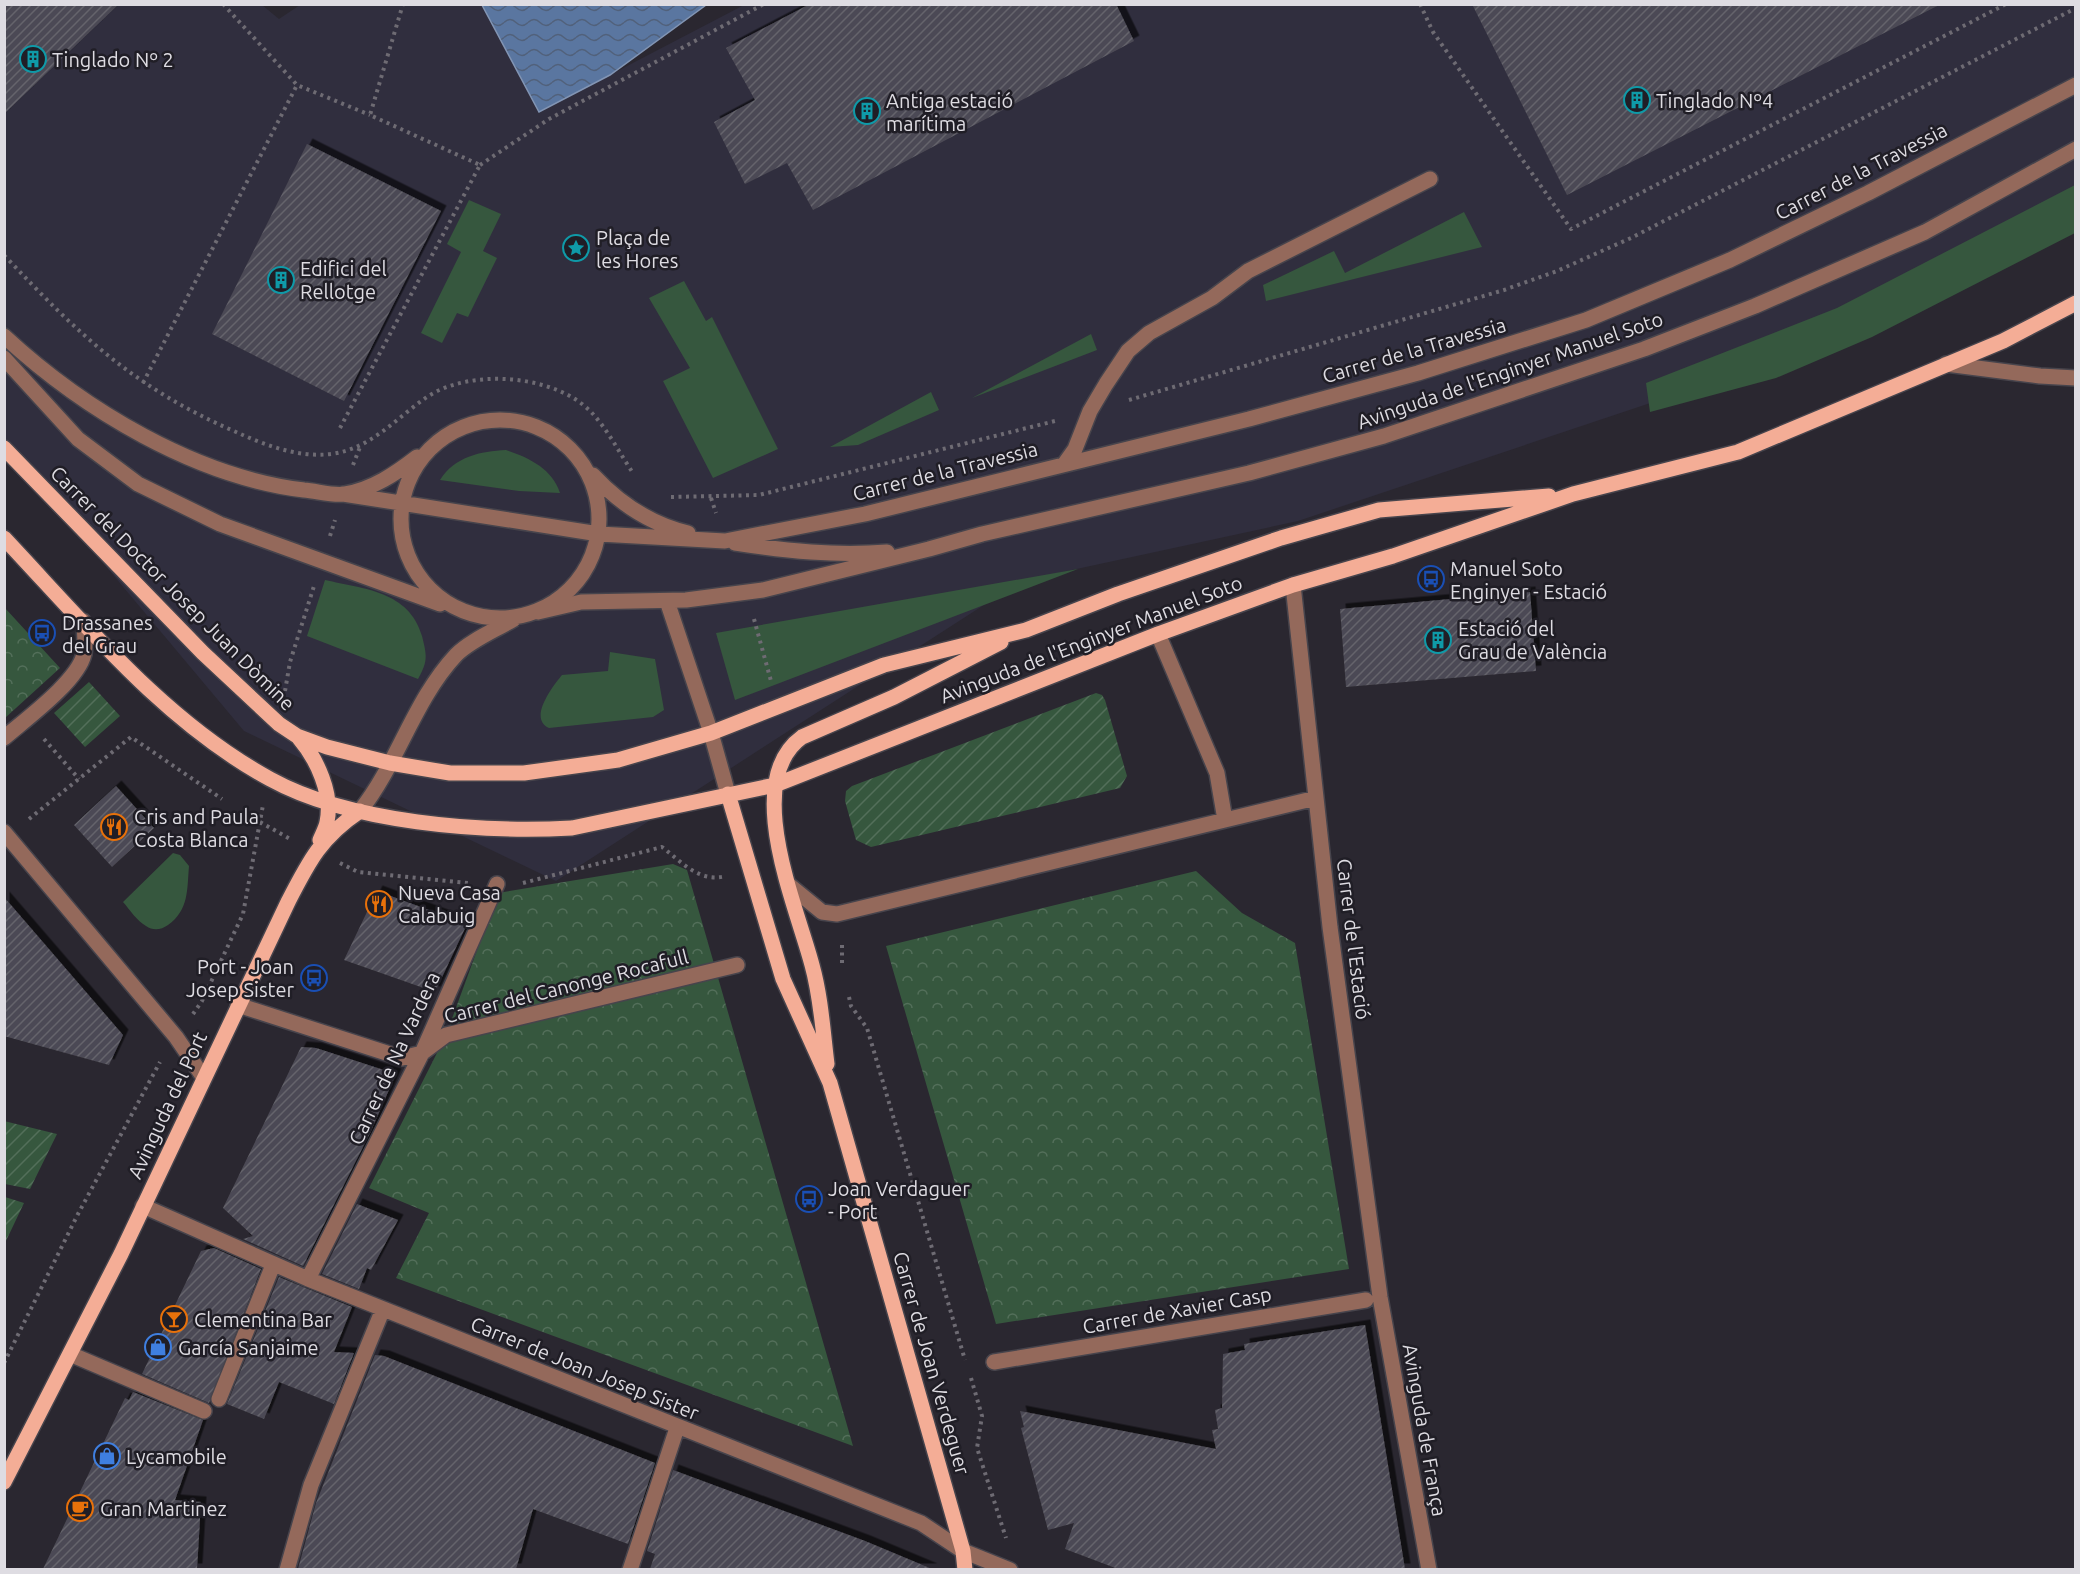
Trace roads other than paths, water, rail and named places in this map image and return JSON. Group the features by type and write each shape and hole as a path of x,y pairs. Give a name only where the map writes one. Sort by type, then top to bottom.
{"main road":[{"name":"Avinguda de l'Enginyer Manuel Soto","path":"360,811 436,824 539,830 572,828 776,785 1158,634 1293,585 1393,556 1573,494 1738,452 2003,341 2076,303"},
{"name":"Carrer del Doctor Josep Juan Dòmine","path":"4,448 203,653 279,724 297,736 327,747 390,763"},
{"name":"Avinguda de l'Enginyer Manuel Soto","path":"390,763 450,773 524,773 618,760 711,733 884,665 1026,630 1118,594 1270,541 1379,510 1573,494"},
{"path":"4,538 83,621 190,726 268,778 294,791 360,811"},
{"path":"830,1083 813,968 789,885 777,831 776,785 780,762 790,746 802,737 894,696 1026,630"},
{"path":"297,736 312,753 321,774 327,801 328,822 315,851"},
{"name":"Carrer de Joan Verdeguer","path":"728,794 783,979 830,1083 963,1551 964,1569"},
{"name":"Avinguda del Port","path":"4,1482 143,1206 238,1005 315,851 344,821 360,811"}],"street":[{"name":"Carrer de la Travessia","path":"725,541 865,513 1362,389 1586,320 1741,255 1868,193 2076,85"},
{"name":"Avinguda de l'Enginyer Manuel Soto","path":"538,612 581,602 667,601 746,593 982,534 1249,473 1373,439 1612,360 1755,306 1924,232 2076,148"},
{"path":"1065,463 1076,449 1090,411 1128,351 1149,333 1212,298 1248,271 1430,179"},
{"path":"4,336 108,414 172,451 229,474 276,486 343,494 401,505 599,534 725,541"},
{"name":"Carrer del Doctor Josep Juan Dòmine","path":"4,358 78,439 138,484 220,524 464,613"},
{"path":"1946,364 2040,376 2076,378"},
{"path":"343,494 374,486 397,473 432,446 456,429 484,421 513,420 542,428 566,444 586,467 598,500 599,534 588,567 567,594 538,612 516,618 490,619 464,613 436,596 414,570 402,539 401,505 411,473 432,446"},
{"name":"Avinguda de l'Enginyer Manuel Soto","path":"586,467 605,488 646,518 675,530 725,541 796,552 853,555 929,549"},
{"name":"Carrer de l'Estació","path":"1293,585 1373,1298"},
{"path":"667,601 711,733 728,794"},
{"path":"390,763 423,701 457,654 516,618"},
{"path":"4,738 74,674 84,656 86,639 83,621"},
{"path":"1158,634 1217,773 1225,820"},
{"name":"Avinguda del Port","path":"360,811 379,787 390,763"},
{"path":"789,885 822,912 837,914 1316,798"},
{"path":"4,832 176,1037 204,1078"},
{"name":"Carrer de Na Vardera","path":"308,1280 422,1053 497,884"},
{"name":"Carrer del Canonge Rocafull","path":"422,1053 446,1035 737,965"},
{"path":"238,1005 402,1058 422,1053"},
{"name":"Carrer de Joan Josep Sister","path":"143,1206 308,1280 921,1523 963,1551 1010,1569"},
{"path":"219,1399 273,1265"},
{"name":"Carrer de Xavier Casp","path":"994,1362 1373,1298"},
{"name":"Avinguda de França","path":"1373,1298 1429,1569"},
{"path":"288,1569 311,1485 383,1309"},
{"path":"70,1354 204,1411"},
{"path":"630,1569 677,1428"}],"water":[{"path":"482,5 706,5 610,75 539,112"}],"place":[{"name":"Tinglado Nº 2","path":"33,59"},
{"name":"Tinglado Nº4","path":"1637,100"},
{"name":"Antiga estació marítima","path":"867,111"},
{"name":"Plaça de les Hores","path":"576,248"},
{"name":"Edifici del Rellotge","path":"281,280"},
{"name":"Manuel Soto Enginyer - Estació","path":"1431,579"},
{"name":"Drassanes del Grau","path":"42,633"},
{"name":"Estació del Grau de València","path":"1438,640"},
{"name":"Cris and Paula Costa Blanca","path":"114,827"},
{"name":"Nueva Casa Calabuig","path":"379,904"},
{"name":"Port - Joan Josep Sister","path":"314,978"},
{"name":"Joan Verdaguer - Port","path":"809,1199"},
{"name":"Clementina Bar","path":"174,1319"},
{"name":"García Sanjaime","path":"158,1347"},
{"name":"Lycamobile","path":"107,1456"},
{"name":"Gran Martinez","path":"80,1508"}]}
